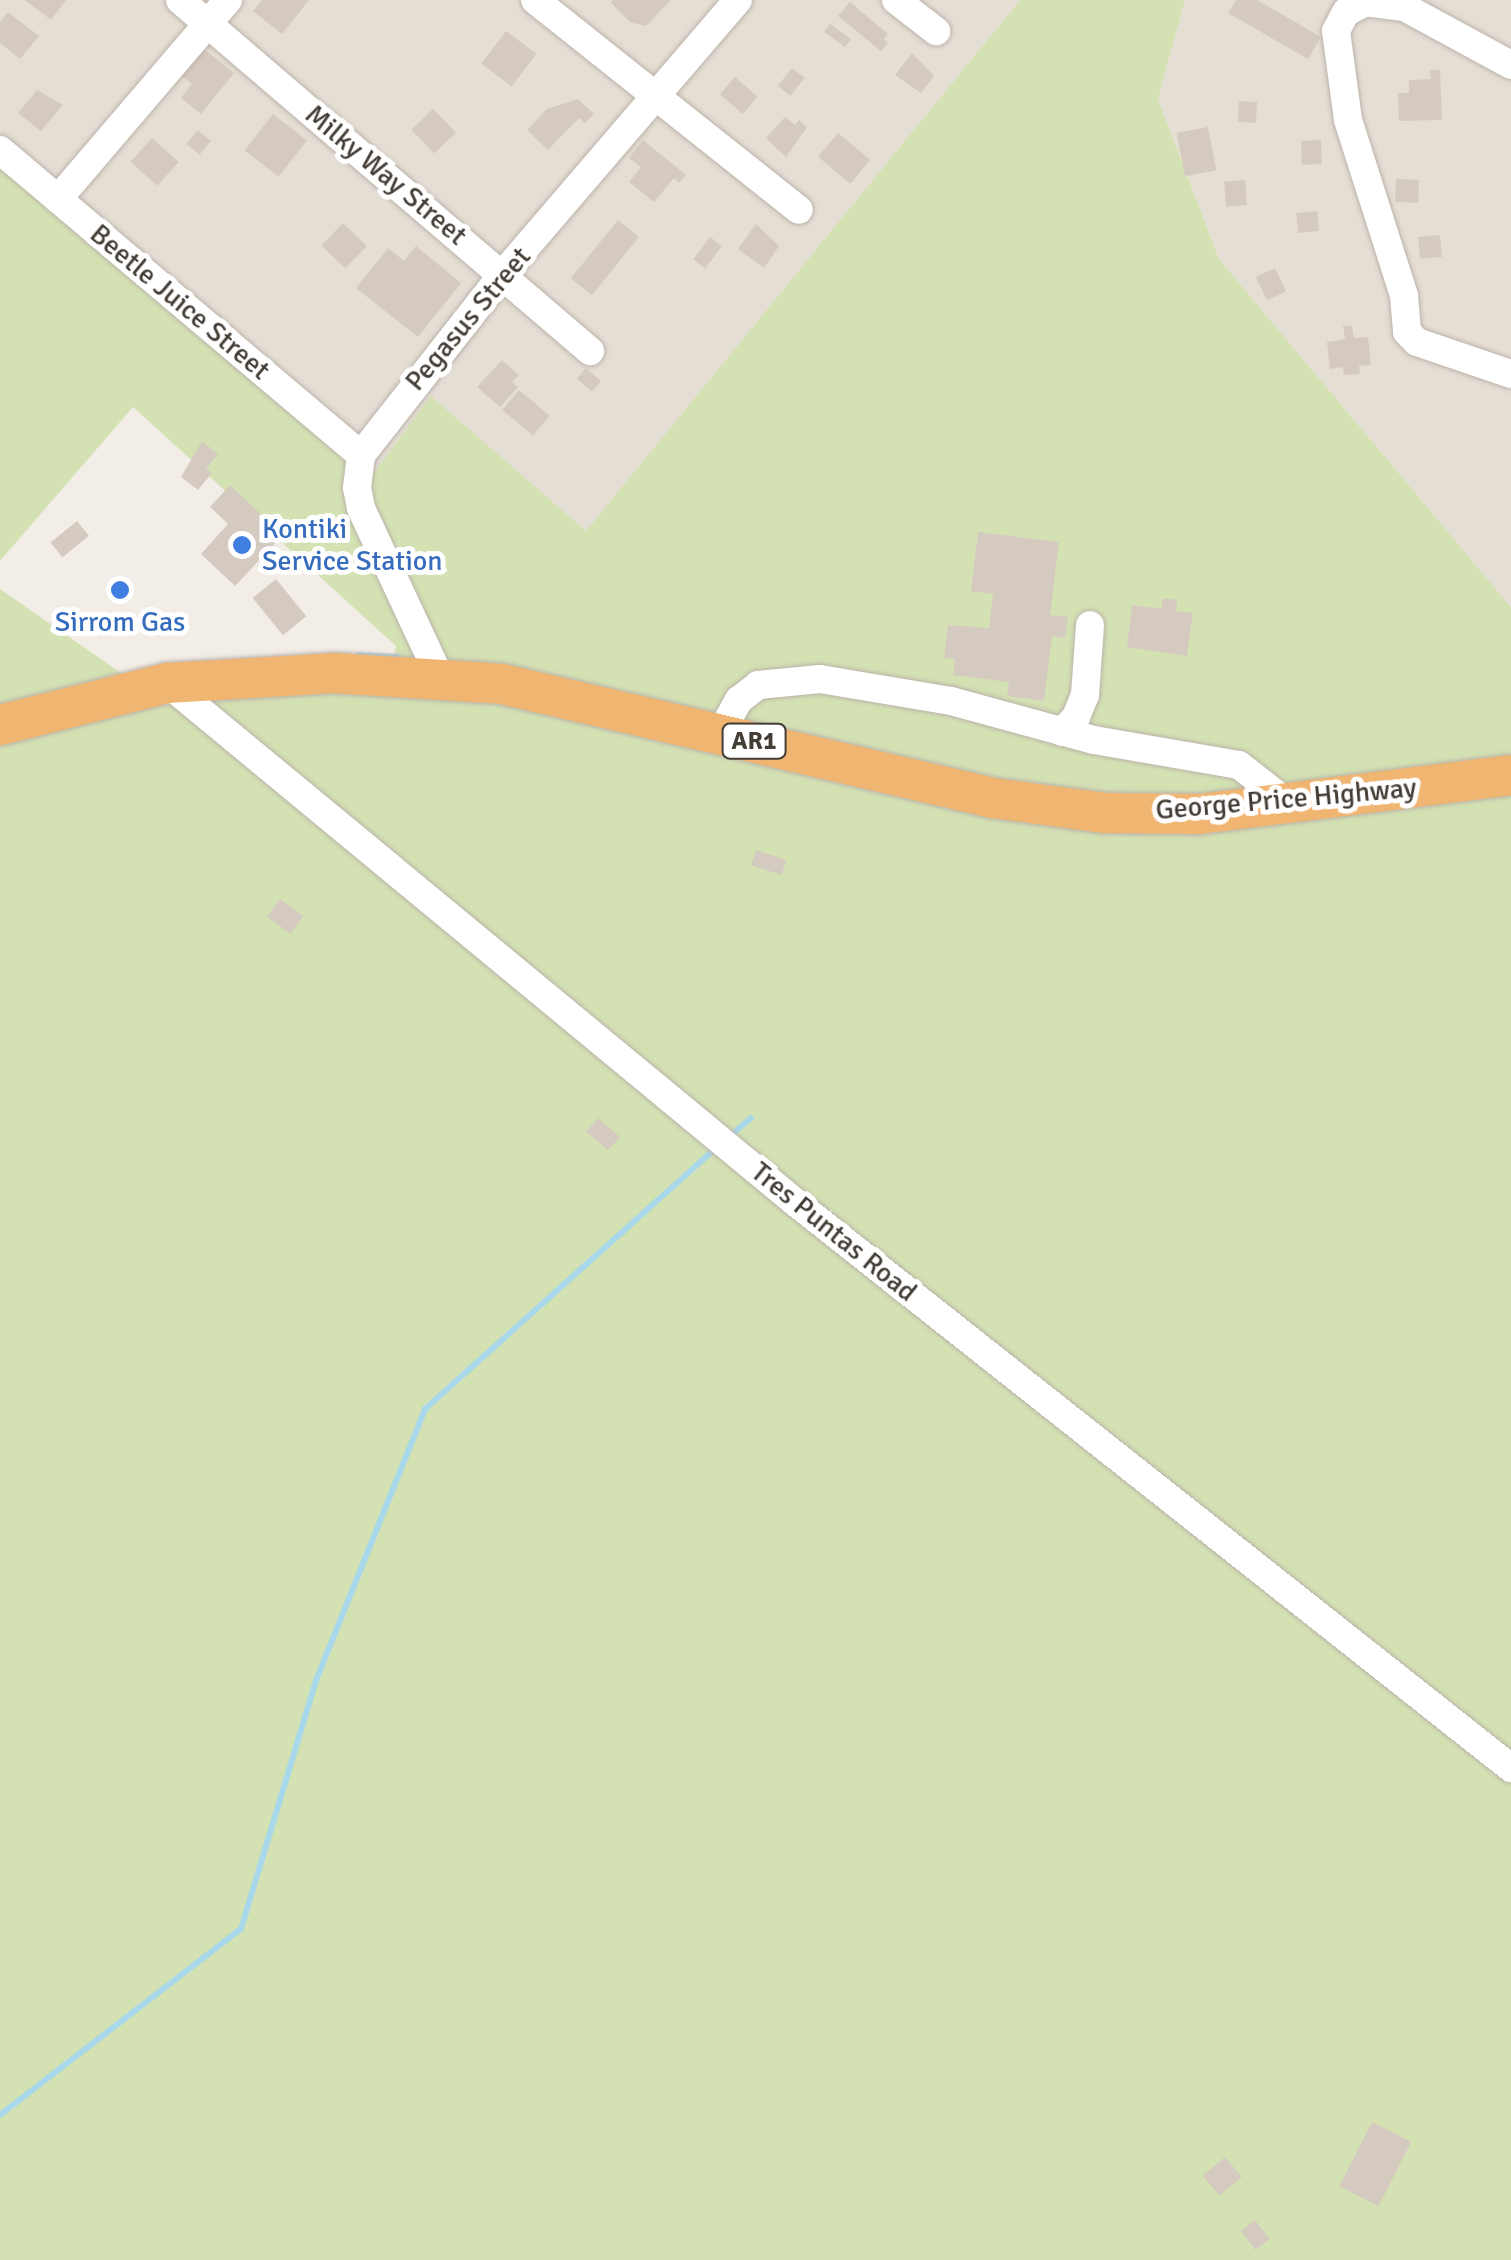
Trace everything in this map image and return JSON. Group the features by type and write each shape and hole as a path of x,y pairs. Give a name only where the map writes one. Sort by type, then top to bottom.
{"highway":[{"name":"George Price Highway","path":"0,725 167,683 334,673 502,684 994,798 1106,813 1199,814 1511,775"}],"street":[{"name":"Milky Way Street","path":"180,0 590,351"},
{"path":"58,200 228,0"},
{"path":"535,0 799,210"},
{"name":"Pegasus Street","path":"361,454 503,274 738,0"},
{"path":"896,0 936,30"},
{"path":"1511,65 1445,25 1404,7 1366,2 1346,12 1336,32 1348,120 1404,296 1407,332 1418,342 1511,374"},
{"name":"Beetle Juice Street","path":"0,150 361,454"},
{"path":"361,454 357,488 361,508 442,682"},
{"path":"1062,732 1076,717 1086,695 1090,626"},
{"path":"721,732 739,700 758,685 820,679 951,701 1062,732 1240,765 1289,804"},
{"name":"Tres Puntas Road","path":"167,683 796,1202 1511,1768"}],"shaded area":[{"path":"0,0 1020,0 586,532 431,397 376,471 0,160"},
{"path":"1185,0 1511,0 1511,607 1219,259 1158,99"}],"green space":[{"path":"1020,0 1185,0 1158,99 1219,259 1511,607 1511,2260 0,2260 0,742 123,712 391,667 396,646 133,407 0,561 0,160 376,470 431,396 586,531"},
{"path":"0,589 137,684 0,716"}],"building":[{"path":"25,0 66,0 51,20"},
{"path":"262,0 309,0 282,34 253,11"},
{"path":"671,0 646,26 630,22 611,3"},
{"path":"1236,0 1257,0 1321,37 1308,59 1228,13"},
{"path":"850,2 888,34 884,39 888,43 881,51 838,16"},
{"path":"8,12 39,36 20,59 0,43 0,22"},
{"path":"830,24 851,39 845,47 824,32"},
{"path":"506,31 536,54 512,87 481,64"},
{"path":"200,46 234,73 201,114 181,98 192,84 178,73"},
{"path":"912,53 934,76 921,93 895,75"},
{"path":"792,68 805,78 790,96 778,86"},
{"path":"1430,70 1440,70 1442,120 1399,121 1398,93 1409,93 1409,80 1431,79"},
{"path":"735,77 758,97 743,114 720,94"},
{"path":"37,90 63,105 41,131 18,113"},
{"path":"578,99 594,114 585,123 579,118 548,150 527,130 547,109"},
{"path":"1239,101 1257,102 1256,123 1238,122"},
{"path":"433,109 456,133 434,154 411,130"},
{"path":"273,114 307,140 279,177 245,150"},
{"path":"785,117 795,125 799,120 807,127 786,157 766,138"},
{"path":"1208,127 1216,170 1185,176 1177,133"},
{"path":"198,130 211,141 199,155 186,144"},
{"path":"838,133 870,160 850,184 818,157"},
{"path":"152,138 179,162 157,186 131,162"},
{"path":"643,140 686,175 679,183 674,178 654,202 629,182 641,167 629,158"},
{"path":"1321,140 1322,164 1302,165 1301,141"},
{"path":"1396,179 1419,180 1418,203 1395,202"},
{"path":"1245,180 1247,205 1226,207 1224,182"},
{"path":"1317,211 1319,231 1298,233 1296,213"},
{"path":"618,220 639,237 592,295 571,278"},
{"path":"343,223 367,246 345,268 321,245"},
{"path":"756,224 779,246 764,268 738,249"},
{"path":"1440,235 1442,257 1420,259 1418,237"},
{"path":"710,237 722,246 705,268 693,259"},
{"path":"416,246 461,283 418,337 356,288 388,248 404,261"},
{"path":"1275,268 1286,292 1267,300 1256,277"},
{"path":"1343,326 1352,326 1354,338 1368,337 1371,365 1359,366 1360,374 1344,375 1343,367 1330,369 1327,342 1345,339"},
{"path":"502,360 519,375 512,382 518,387 500,407 477,387"},
{"path":"586,368 601,381 592,392 577,379"},
{"path":"519,390 550,416 533,436 502,410"},
{"path":"202,441 218,454 206,469 212,473 198,490 181,477"},
{"name":"Kontiki Service Station","path":"230,485 283,535 235,586 201,554 228,524 210,507"},
{"path":"77,521 89,536 63,557 51,542"},
{"path":"978,532 1059,542 1050,615 1068,617 1065,638 1052,636 1044,701 1007,696 1009,682 953,675 955,659 944,658 948,625 989,628 993,594 971,591"},
{"name":"Kontiki Service Station","path":"276,579 306,616 283,635 253,598"},
{"path":"1163,598 1177,600 1176,611 1193,613 1187,656 1127,647 1132,605 1161,609"},
{"path":"756,850 786,860 781,875 751,865"},
{"path":"280,899 303,916 291,934 267,917"},
{"path":"598,1118 620,1137 608,1151 586,1132"},
{"path":"1372,2122 1411,2142 1379,2206 1339,2186"},
{"path":"1225,2157 1242,2177 1219,2196 1203,2176"},
{"path":"1255,2220 1270,2239 1256,2250 1241,2231"}],"waterway":[{"path":"359,655 397,657"},
{"path":"729,1137 751,1118"},
{"path":"0,2115 241,1929 317,1678 425,1409 716,1148"}],"place":[{"name":"Kontiki Service Station","path":"242,545"},
{"name":"Sirrom Gas","path":"120,590"}]}
